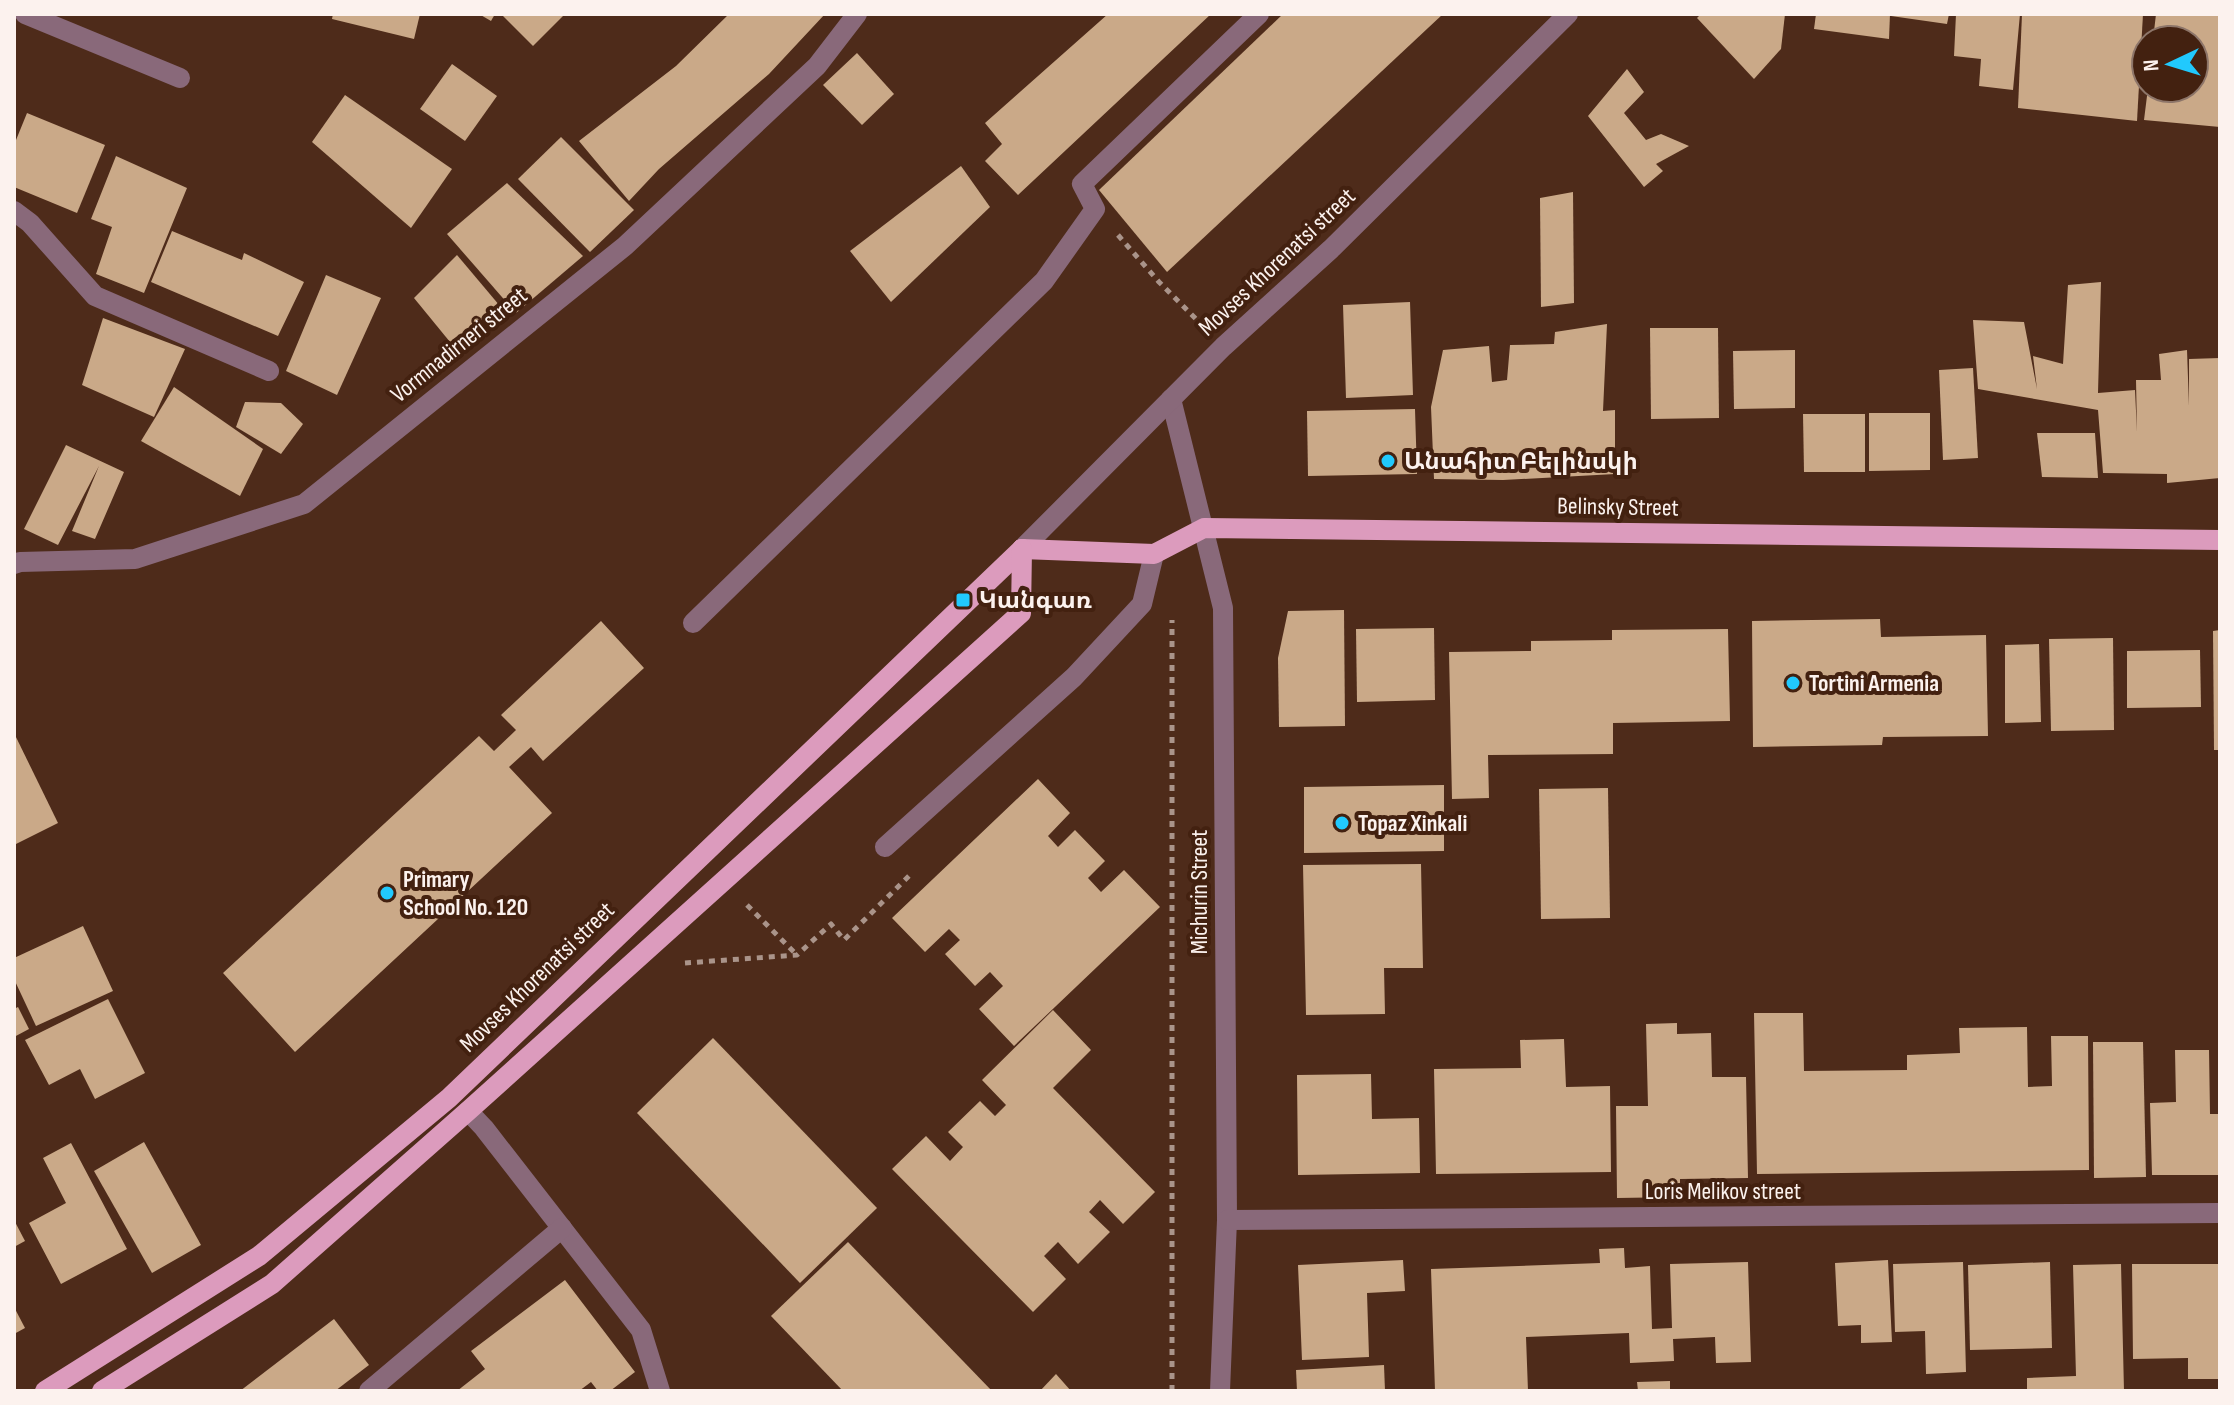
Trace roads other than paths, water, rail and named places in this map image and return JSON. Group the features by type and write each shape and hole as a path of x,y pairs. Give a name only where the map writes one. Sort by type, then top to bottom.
{"main road":[{"name":"Belinsky Street","path":"1022,549 1154,554 1204,528 2220,540"},
{"path":"102,1391 272,1284 1021,613 1022,549"},
{"name":"Movses Khorenatsi street","path":"45,1391 259,1256 449,1098 1022,549"}],"street":[{"path":"25,14 180,78"},
{"name":"Vormnadirneri street","path":"14,564 135,559 304,504 625,246 817,66 857,14"},
{"path":"693,623 1044,281 1095,209 1082,184 1259,14"},
{"name":"Movses Khorenatsi street","path":"1022,549 1223,347 1331,249 1568,14"},
{"path":"14,211 30,223 95,296 269,371"},
{"name":"Michurin Street","path":"1171,399 1223,608 1227,1220 1220,1391"},
{"path":"885,847 1074,677 1142,604 1154,554"},
{"path":"468,1111 641,1330 660,1391"},
{"name":"Loris Melikov street","path":"1227,1220 2220,1213"},
{"path":"369,1391 562,1228"}],"place":[{"name":"Անահիտ Բելինսկի","path":"1388,461"},
{"name":"Կանգառ","path":"963,600"},
{"name":"Tortini Armenia","path":"1793,683"},
{"name":"Topaz Xinkali","path":"1342,823"},
{"name":"Primary School No. 120","path":"387,893"}]}
